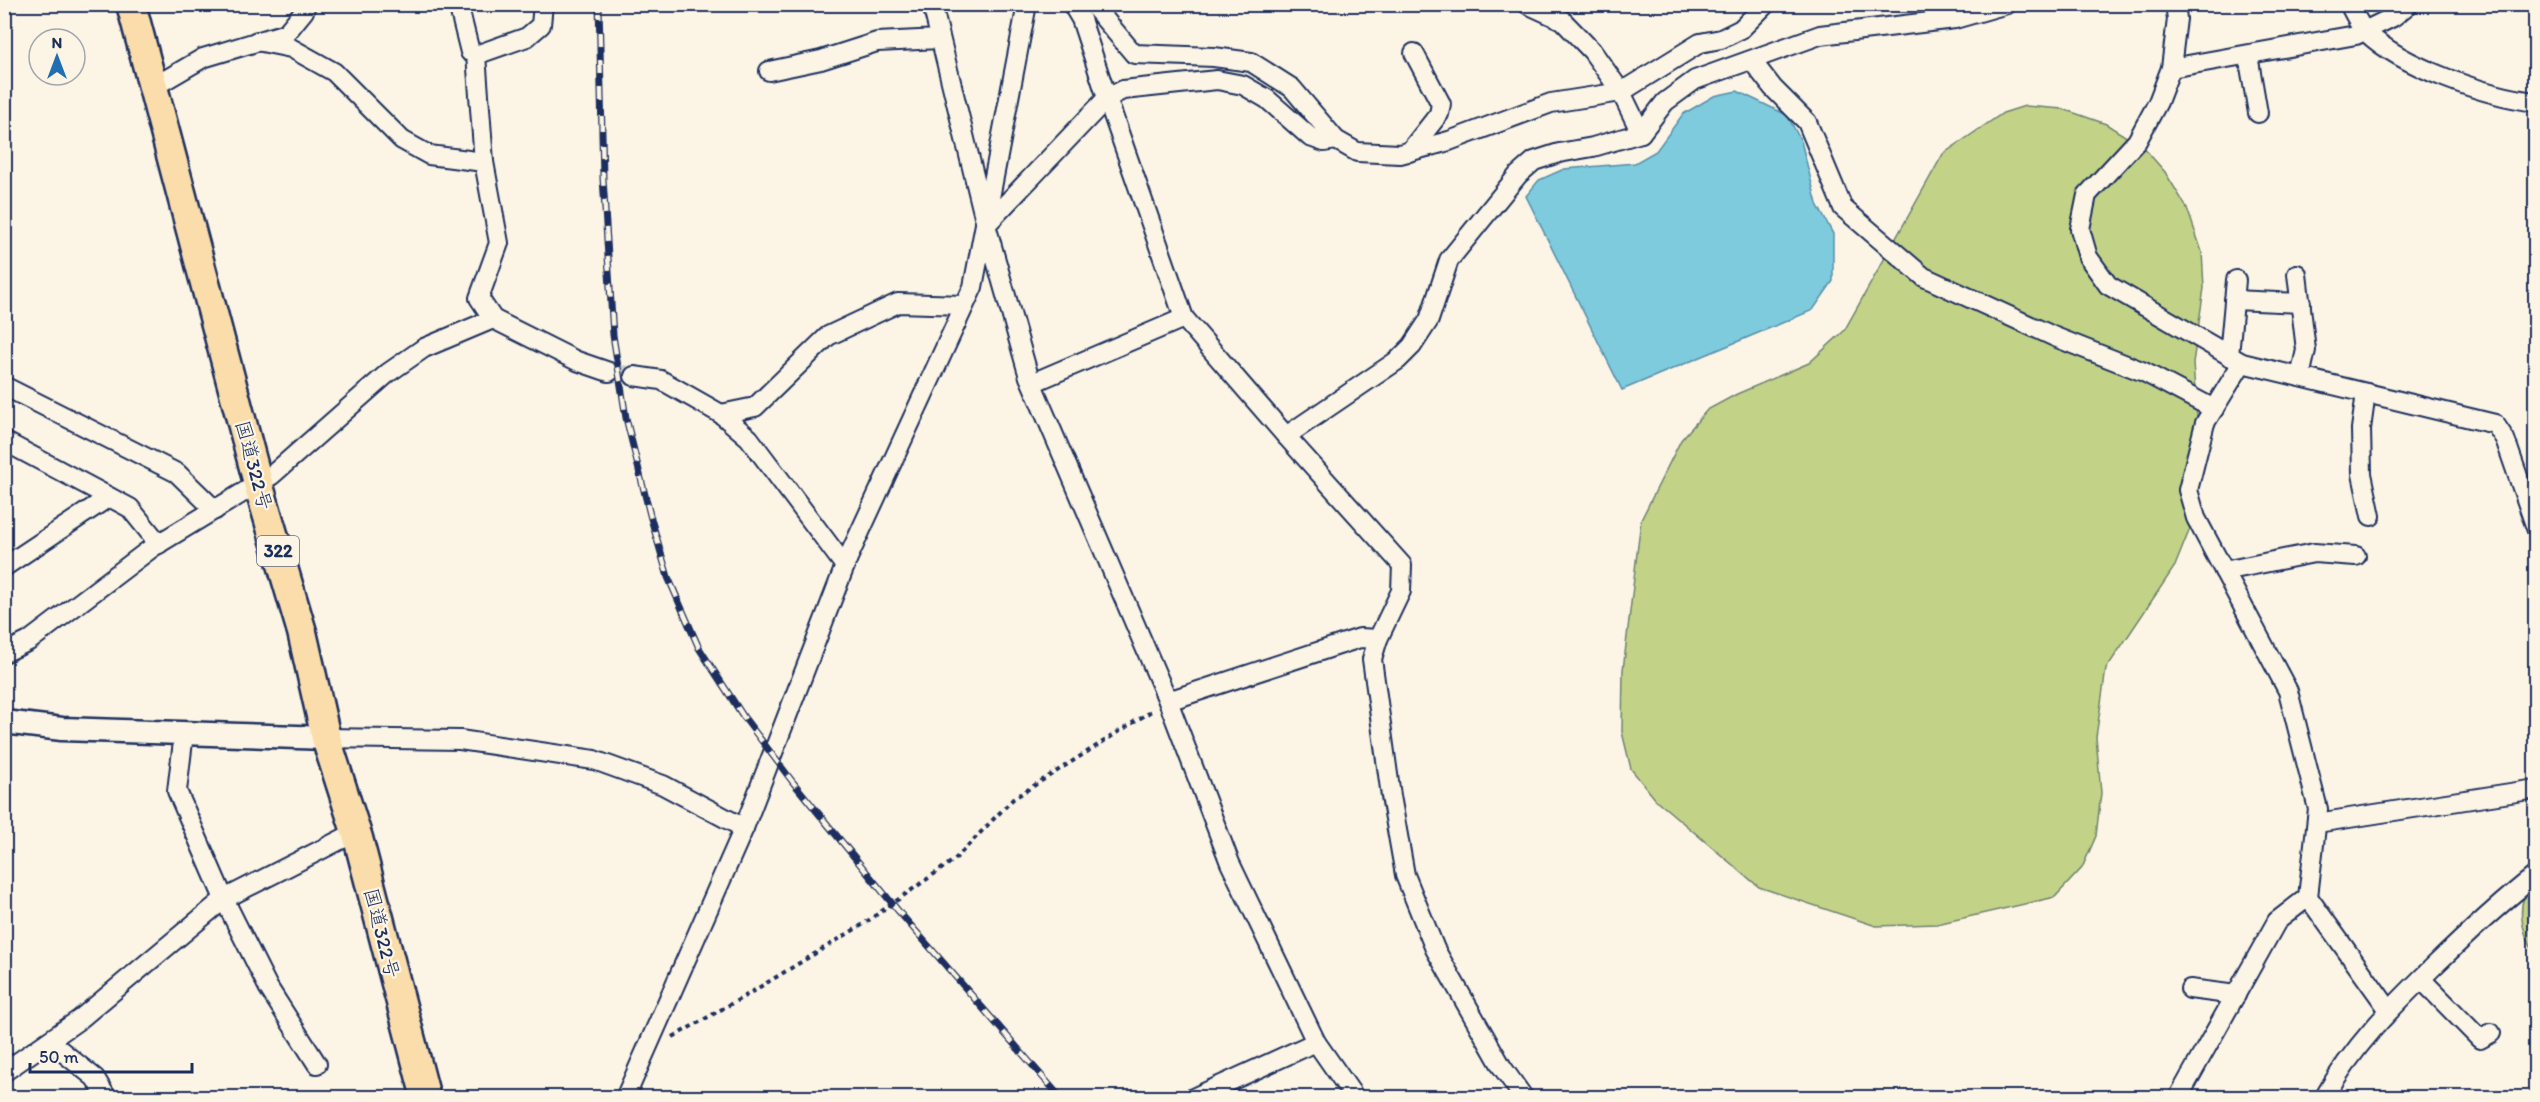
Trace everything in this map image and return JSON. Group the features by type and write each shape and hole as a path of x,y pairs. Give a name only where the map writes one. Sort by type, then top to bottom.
{"highway":[{"name":"国道322号","path":"131,4 258,483 302,632 326,738 356,832 426,1098"}],"street":[{"path":"154,86 203,58 286,33 304,11 306,4"},
{"path":"458,4 470,52 476,55 527,37 541,25 543,4"},
{"path":"932,4 986,225 1032,383 1168,701 1230,863 1316,1042 1355,1098"},
{"path":"625,1098 744,828 845,566 973,286 1027,4"},
{"path":"1072,4 1081,19 1184,318 1402,565 1401,591 1378,639 1372,659 1391,796 1405,875 1435,949 1502,1067 1524,1098"},
{"path":"1092,4 1134,54 1214,57 1251,62 1292,88 1336,140 1358,152 1400,154 1449,141 1551,103 1621,92 1700,43 1721,39 1741,29 1766,4"},
{"path":"1527,4 1562,20 1592,51 1621,92 1641,134"},
{"path":"1286,436 1398,360 1412,346 1429,320 1449,260 1518,175 1534,161 1558,153 1593,147 1641,134 1665,102 1695,80 1820,35 1955,18 2007,4"},
{"path":"2175,4 2177,18 2171,68 2158,102 2137,141 2087,195 2080,229 2088,257 2108,285 2235,360 2495,424 2505,439 2535,528"},
{"path":"2349,4 2365,31 2394,53 2452,81 2508,99 2535,102"},
{"path":"2171,68 2356,35 2392,17 2409,4"},
{"path":"769,71 821,60 877,42 940,39"},
{"path":"257,41 291,48 334,72 402,140 429,155 484,162"},
{"path":"1409,152 1439,114 1441,104 1414,53"},
{"path":"476,55 484,162 499,243 478,298 493,319 577,361 609,372"},
{"path":"2248,55 2258,112"},
{"path":"1752,61 1773,88 1807,122 1843,208 1924,277 2055,337 2144,372 2214,409"},
{"path":"986,225 1107,98 1123,90 1217,80 1243,85 1267,99 1310,137 1324,142 1336,140"},
{"path":"2297,274 2306,350 2300,377"},
{"path":"2235,280 2235,360 2214,409 2205,423 2188,490 2196,518 2288,691 2318,809 2308,897 2389,1010"},
{"path":"2234,300 2301,303"},
{"path":"722,414 755,407 828,336 898,303 964,305"},
{"path":"1032,383 1184,318"},
{"path":"4,653 29,641 159,544 272,475 388,373 424,348 493,319"},
{"path":"634,376 661,380 722,414 749,438 845,566"},
{"path":"4,386 177,473 215,510"},
{"path":"2366,393 2361,429 2362,474 2371,516"},
{"path":"8,447 130,508 159,544"},
{"path":"4,567 109,497"},
{"path":"2224,571 2314,553 2356,556"},
{"path":"1168,701 1360,638 1378,639"},
{"path":"4,722 62,729 460,740 594,760 663,785 744,828"},
{"path":"184,733 177,791 224,899 268,987 317,1064"},
{"path":"2317,823 2534,792"},
{"path":"4,1072 80,1019 224,899 356,832"},
{"path":"2325,1098 2338,1072 2389,1010 2493,909 2535,875"},
{"path":"2178,1098 2277,921 2308,897"},
{"path":"2421,979 2480,1039 2491,1033"},
{"path":"2190,989 2236,995"},
{"path":"49,1041 94,1078 107,1098"},
{"path":"1193,1098 1316,1042"}],"path":[{"path":"643,1054 862,925 954,861 1013,799 1168,701"}],"green space":[{"path":"2025,106 2063,109 2106,124 2144,148 2165,172 2187,208 2202,252 2204,288 2193,363 2201,473 2193,521 2175,566 2106,669 2096,737 2101,793 2096,836 2082,868 2055,897 1937,924 1876,926 1759,887 1656,800 1631,769 1622,732 1623,670 1641,520 1681,440 1707,410 1737,394 1809,363 1844,331 1943,154 2003,113"},
{"path":"2535,876 2535,954 2525,934 2522,905 2524,895"}],"water":[{"path":"1737,91 1787,115 1801,141 1817,204 1833,234 1833,281 1813,310 1622,390 1526,196 1539,180 1564,169 1635,163 1656,151 1683,114 1714,96"}],"tunnel":[{"path":"609,372 634,376"}],"railway":[{"path":"599,4 603,178 613,335 626,418 668,577 699,648 743,716 792,781 900,913 1061,1098"}]}
